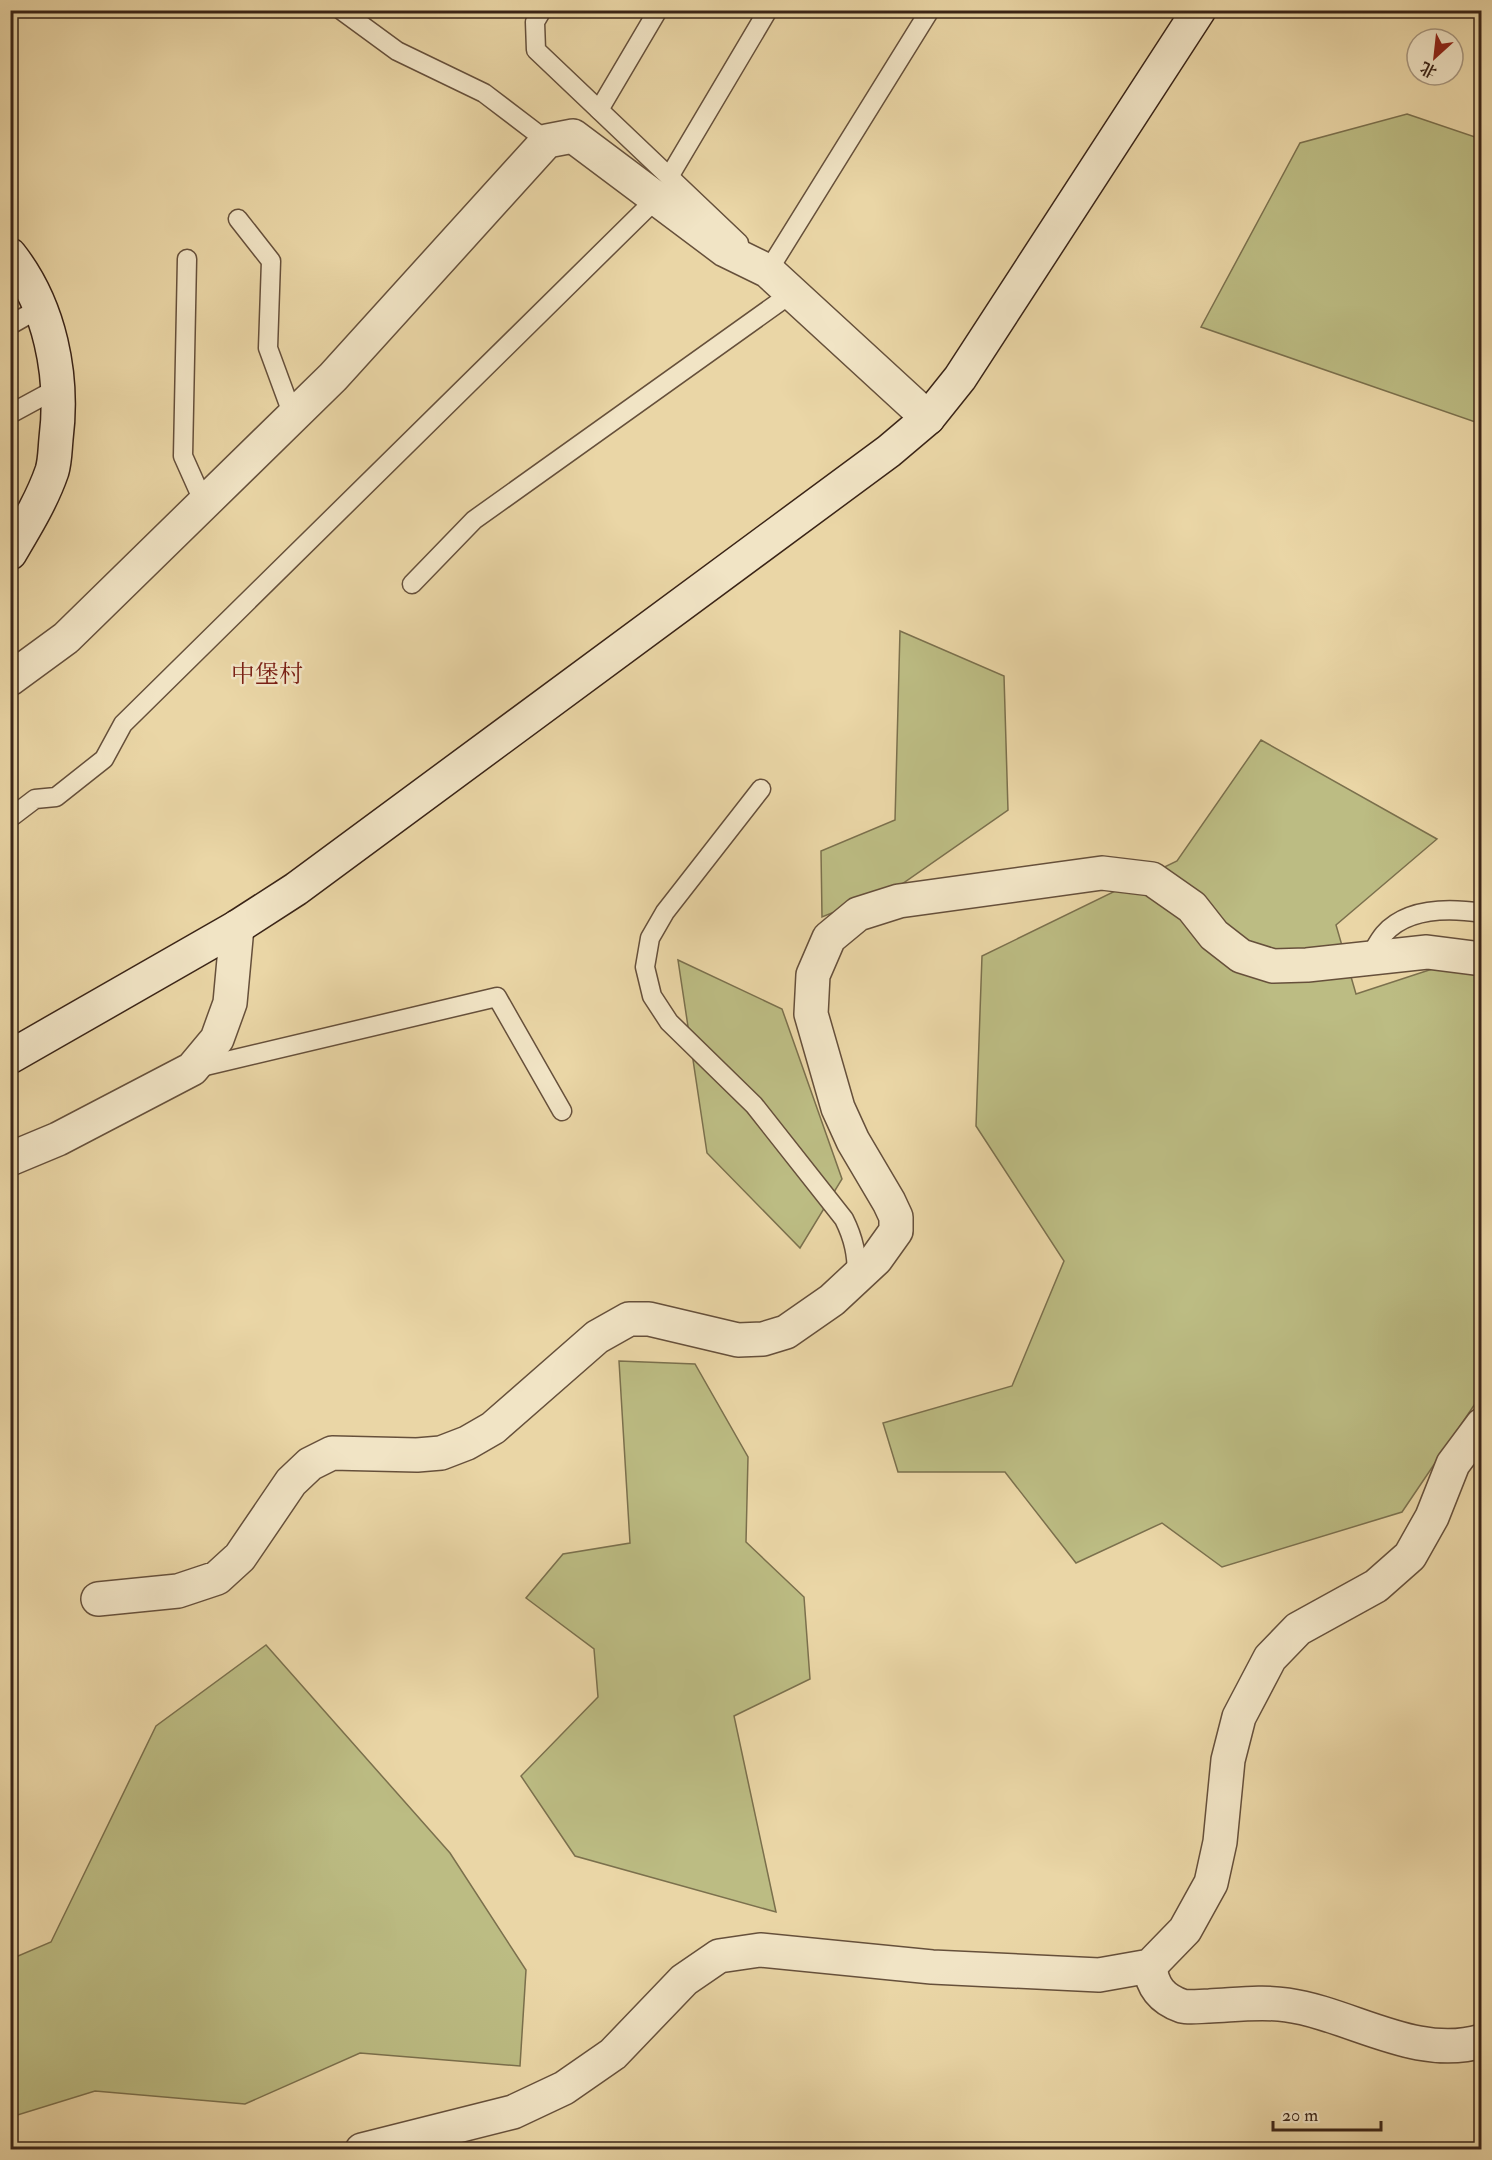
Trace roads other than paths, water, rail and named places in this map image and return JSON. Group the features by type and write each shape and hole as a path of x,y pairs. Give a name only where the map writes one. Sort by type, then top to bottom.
{"street":[{"path":"10,1057 237,927 315,875 889,451 928,418 960,378 1199,10"},
{"path":"10,679 66,638 333,377 547,141 573,136 663,188 725,250 768,271 928,418"},
{"path":"10,255 23,271 40,308 53,347 58,388 58,427 52,468 38,504 10,554"},
{"path":"98,1599 178,1591 217,1578 240,1557 291,1482 310,1464 332,1453 417,1455 441,1453 467,1443 493,1428 613,1326 629,1319 650,1319 738,1340 763,1339 786,1332 832,1300 887,1246 897,1231 896,1217 853,1141 838,1108 812,1014 813,975 829,938 858,914 899,901 1102,873 1152,879 1192,907 1214,935 1240,956 1273,966 1307,965 1427,952 1482,959"},
{"path":"10,1159 58,1138 192,1069 217,1039 230,1003 237,927"},
{"path":"362,2150 513,2112 564,2088 613,2054 684,1980 719,1956 760,1950 932,1967 1099,1975 1150,1966 1185,1930 1210,1883 1220,1842 1227,1760 1239,1717 1270,1658 1298,1629 1376,1586 1410,1556 1432,1517 1453,1464 1482,1425"},
{"path":"1150,1966 1151,1978 1157,1991 1184,2007 1286,2004 1335,2016 1407,2041 1440,2047 1482,2041"}],"lane":[{"path":"341,10 397,51 484,93 547,141"},
{"path":"542,10 535,22 536,50 599,110 663,188"},
{"path":"599,110 658,10"},
{"path":"10,818 35,799 56,797 104,759 123,724 663,188 768,10"},
{"path":"768,271 930,10"},
{"path":"238,219 272,261 268,348 292,416"},
{"path":"186,259 183,456 204,504"},
{"path":"412,584 474,520 792,293"},
{"path":"10,325 40,308"},
{"path":"10,414 58,388"},
{"path":"761,789 665,912 650,938 645,967 652,996 669,1022 754,1105 844,1219 853,1237 857,1257 857,1277"},
{"path":"1369,958 1385,933 1405,919 1431,911 1482,913"},
{"path":"192,1069 496,997 562,1111"}],"district":[{"name":"中堡村","path":"267,674"}]}
